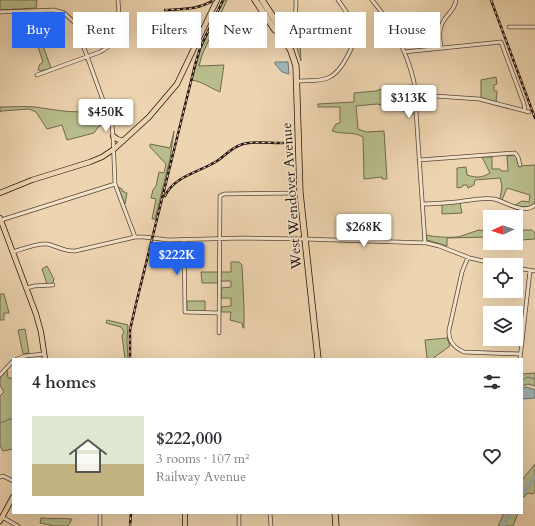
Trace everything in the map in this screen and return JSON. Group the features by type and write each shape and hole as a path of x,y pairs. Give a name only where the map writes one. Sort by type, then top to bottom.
{"highway":[{"name":"West Wendover Avenue","path":"255,0 275,29"},
{"name":"West Wendover Avenue","path":"262,0 275,19"},
{"name":"West Wendover Avenue","path":"288,48 295,61 297,81 300,193 318,358"},
{"path":"334,514 336,526"}],"main road":[{"path":"0,193 32,180 90,162 102,157 114,149 148,117 177,84 217,0"},
{"path":"114,136 117,139 123,140"},
{"path":"0,219 27,288 39,324 44,356"},
{"path":"1,519 12,499"},
{"path":"185,514 185,526"}],"street":[{"path":"37,75 105,50 112,44 116,38 119,26 118,0"},
{"path":"296,0 296,12"},
{"path":"297,81 327,78 337,72 344,63 353,42 355,31 352,22 338,0"},
{"path":"372,0 389,22 411,70 415,95 425,243"},
{"path":"441,48 440,30 442,23 452,11 456,0"},
{"path":"0,12 51,10 64,14 75,24 111,122 114,136 115,184 135,237"},
{"path":"509,27 535,28"},
{"path":"404,52 501,42 527,111 478,99 415,95"},
{"path":"419,160 514,153 518,157 520,165"},
{"path":"0,219 115,184"},
{"path":"219,333 219,198 221,195 300,193"},
{"path":"422,204 458,202 484,198 501,201 521,209 529,208 535,205"},
{"path":"13,252 45,244 66,251 75,251 135,237 153,237 166,240 219,238 305,238 425,243 439,246 468,257 483,261"},
{"path":"184,239 185,312 219,313"},
{"path":"468,257 462,272 449,330 449,336 453,344 456,348 464,352 520,354"},
{"path":"523,270 535,271"},
{"path":"520,358 530,271"},
{"path":"27,288 34,286 54,285"},
{"path":"20,358 25,356 44,356"},
{"path":"0,375 12,362"},
{"path":"0,477 3,476 12,480"},
{"path":"100,514 100,526"},
{"path":"239,514 239,526"},
{"path":"270,514 271,526"},
{"path":"1,519 18,526"}],"green space":[{"path":"0,0 37,0 36,8 0,10"},
{"path":"224,0 227,0 222,12 218,12"},
{"path":"209,31 209,40 199,66 224,65 220,92 192,80 201,48"},
{"path":"38,48 44,48 51,68 41,71 38,70 40,64 43,62"},
{"path":"297,48 300,48 301,61"},
{"path":"496,77 497,84 494,85 494,91 497,91 496,102 481,98 481,80"},
{"path":"412,85 412,90 396,91 397,102 413,101 414,114 377,104 356,106 358,129 366,132 384,131 387,179 382,179 382,177 364,179 363,137 355,134 332,131 336,124 340,123 340,107 318,107 318,104 354,102 354,93 376,91 387,87"},
{"path":"0,107 31,107 78,112 95,110 103,107 108,123 99,126 94,133 67,140 62,125 47,129 36,112 29,109 0,112"},
{"path":"174,131 170,159 155,219 152,219 156,199 151,198 153,190 156,186 159,172 164,173 166,164 150,147 150,144 170,148"},
{"path":"516,155 519,166 535,165 535,202 530,206 523,207 515,205 522,201 529,202 530,195 507,188 502,200 500,199 502,186 500,178 475,180 474,185 468,188 467,185 463,185 462,187 457,188 457,168 466,167 467,175 470,176 484,176 490,173 482,157 492,157 492,169 508,171 507,156"},
{"path":"118,187 127,193 125,204"},
{"path":"460,203 462,213 442,214 442,204"},
{"path":"479,230 483,231 483,237 447,238 447,246 427,240 426,235 440,237 461,236"},
{"path":"523,230 532,230 535,233 535,239 523,240"},
{"path":"231,262 239,262 242,265 244,328 242,323 230,320 231,312 221,312 221,307 231,306 231,298 221,298 221,288 231,287 231,281 220,281 220,272 231,272"},
{"path":"47,266 54,279 53,283 47,284 42,269"},
{"path":"201,272 218,272 218,283 202,283"},
{"path":"0,294 4,294 9,313 4,313 4,320 0,320"},
{"path":"187,301 205,301 205,312 187,311"},
{"path":"107,320 128,325 128,358 125,358 122,336 124,332 121,327 106,323"},
{"path":"25,329 29,353 23,354 18,330"},
{"path":"447,338 450,346 433,358 427,358 425,340"},
{"path":"7,370 8,378 12,378 12,449 3,451 0,446 0,396 4,392 0,385 0,378"},
{"path":"535,373 535,386 528,384 523,386 523,374"},
{"path":"535,464 535,492 533,494 528,493 524,497 523,479"},
{"path":"504,514 518,514 513,526 498,526"},
{"path":"41,518 72,519 68,526 54,526 40,523"}],"water":[{"path":"275,62 288,62 289,74 282,72"},
{"path":"526,387 535,390 535,398 523,399 523,388"}],"waterway":[{"path":"523,380 527,377 535,379"},
{"path":"0,423 12,418"},
{"path":"523,494 535,477"},
{"path":"503,526 509,514"}],"railway":[{"path":"165,10 202,6 214,0"},
{"path":"130,358 130,330 195,65 200,48 223,0"},
{"path":"491,0 535,118"},
{"path":"165,196 169,189 181,179 217,161 239,145 263,142 283,143"},
{"path":"130,526 131,514"}]}
